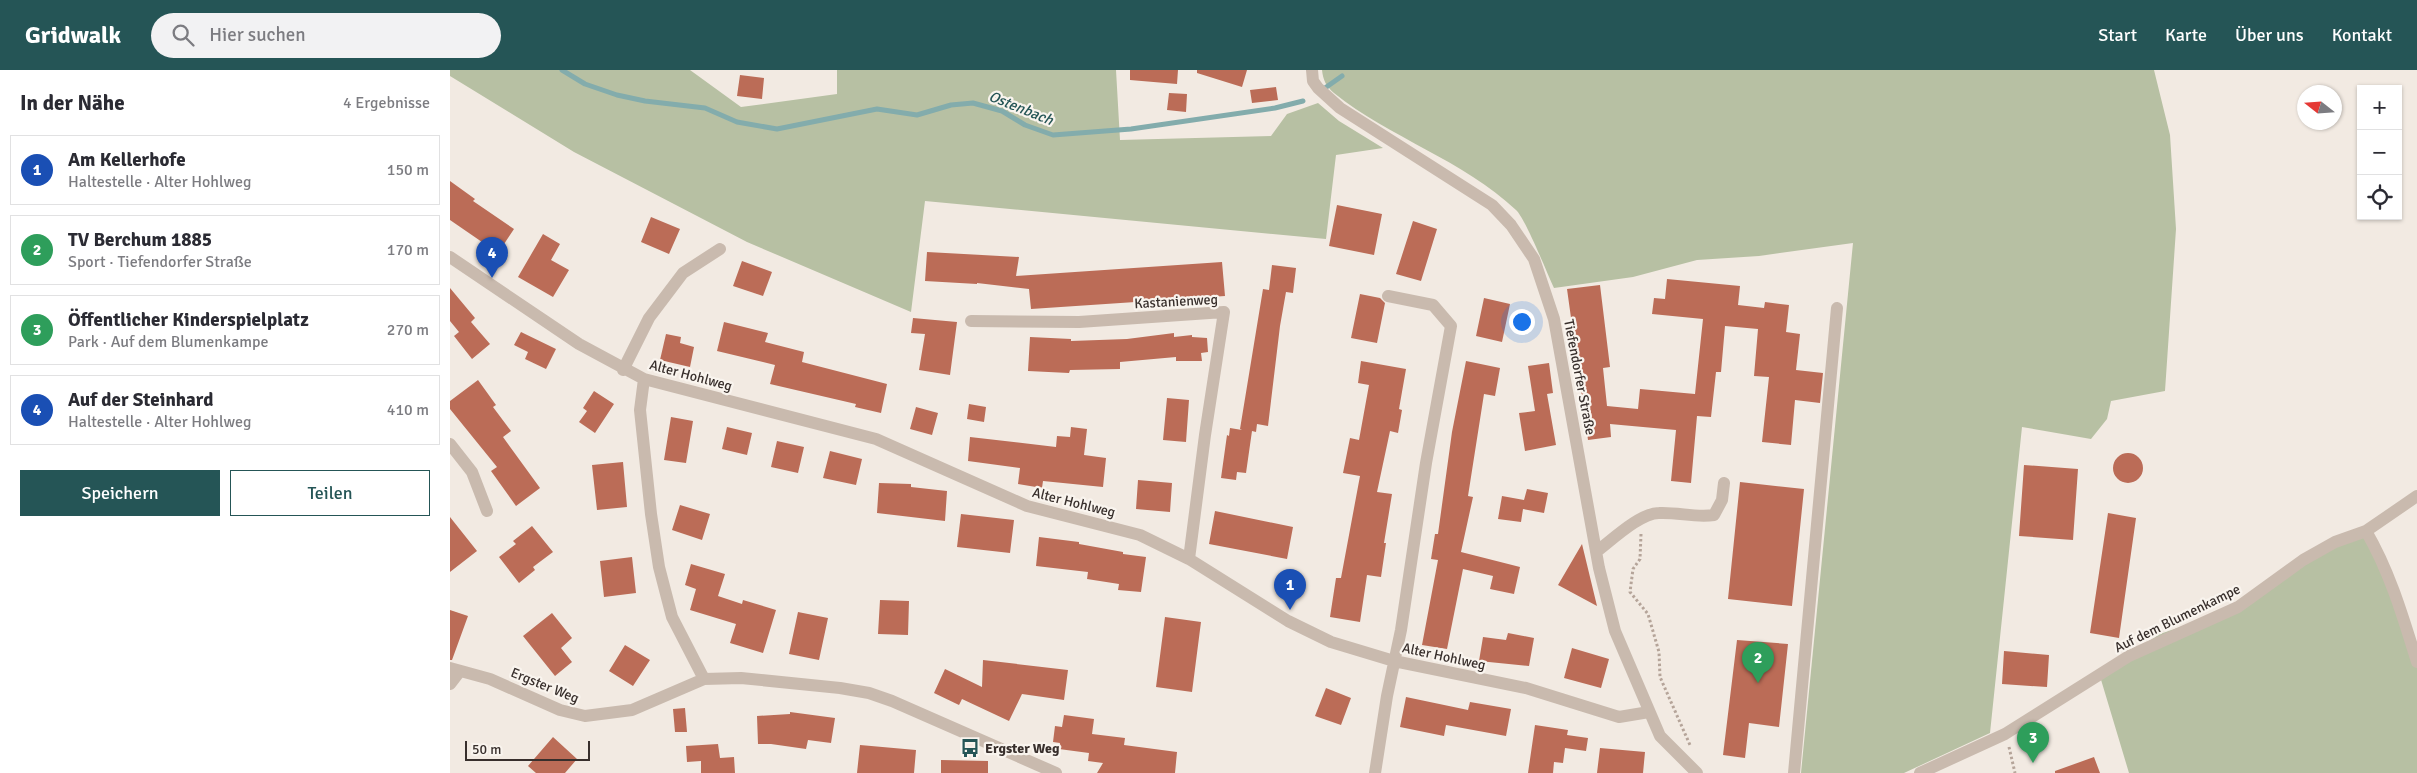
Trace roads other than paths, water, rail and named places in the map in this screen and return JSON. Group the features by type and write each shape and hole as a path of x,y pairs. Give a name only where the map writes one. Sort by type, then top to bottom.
{"street":[{"name":"Tiefendorfer Straße","path":"1310,70 1318,88 1340,108 1492,205 1511,225 1534,259 1554,319 1582,461 1596,552 1615,631 1660,736 1694,769"},
{"path":"624,370 649,318 683,273 720,249"},
{"name":"Alter Hohlweg","path":"450,257 579,344 624,370 644,379 876,439 1027,506 1140,535 1189,559 1308,632 1359,651 1394,661 1526,688 1619,717 1649,712"},
{"path":"1375,773 1426,463 1451,326 1433,305 1388,296"},
{"path":"1794,773 1837,308"},
{"name":"Kastanienweg","path":"971,321 1079,322 1224,312 1205,435 1189,559"},
{"path":"644,379 640,410 651,514 659,567 672,617 704,679"},
{"path":"450,444 472,472 487,511"},
{"path":"1596,552 1642,518 1658,512 1703,517 1714,515 1722,500 1724,483"},
{"name":"Auf dem Blumenkampe","path":"1920,773 2006,734 2129,656 2238,608 2304,560 2335,542 2366,531 2417,496"},
{"path":"2366,531 2380,554 2392,582 2417,662"},
{"path":"450,684 455,670"},
{"name":"Ergster Weg","path":"455,670 490,679 560,710 585,716 632,710 704,679 741,678 840,688 869,693 1056,773"}],"waterway":[{"name":"Ostenbach","path":"562,70 585,84 617,95 645,101 705,108 737,122 777,129 877,109 917,115 951,105 973,103 1002,111 1025,125 1053,135 1131,129 1275,108 1303,101"},
{"name":"Ostenbach","path":"1325,88 1342,76"}],"place":[{"name":"Auf der Steinhard","path":"492,278"},
{"name":"Am Kellerhofe","path":"1290,610"},
{"name":"TV Berchum 1885","path":"1758,683"},
{"name":"Ergster Weg","path":"970,748"},
{"name":"Öffentlicher Kinderspielplatz","path":"2033,763"}]}
